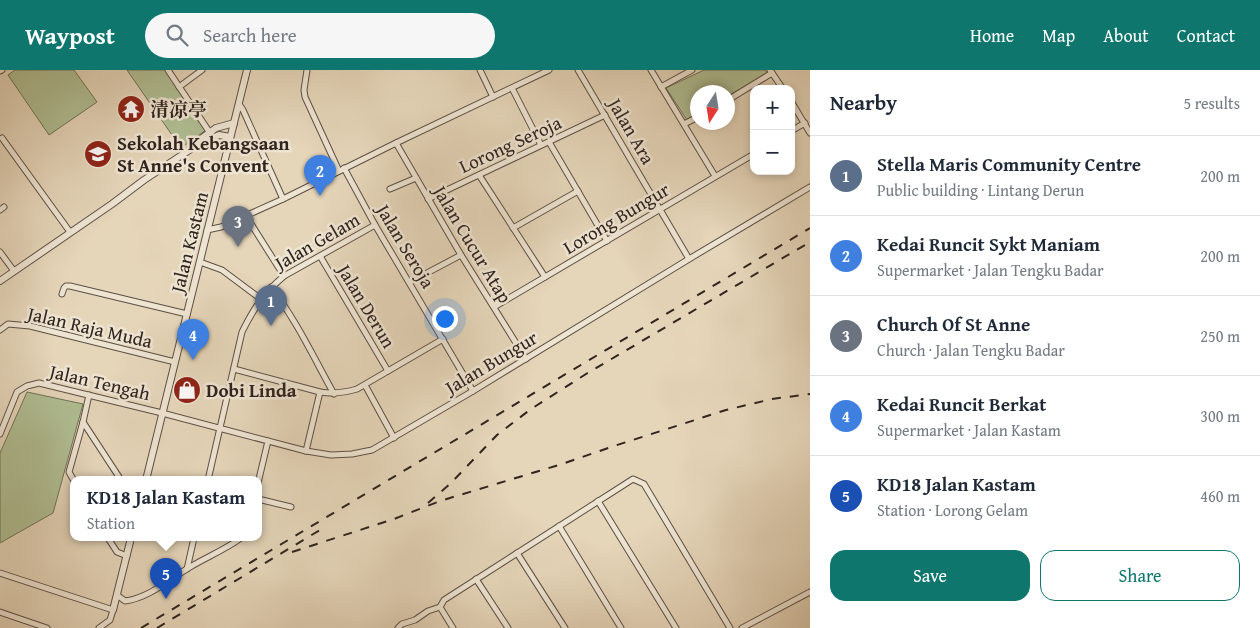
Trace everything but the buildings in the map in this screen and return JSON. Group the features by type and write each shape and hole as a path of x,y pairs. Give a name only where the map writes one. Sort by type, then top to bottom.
{"street":[{"path":"168,70 210,133"},
{"path":"179,87 202,70"},
{"name":"Jalan Kastam","path":"147,476 247,70"},
{"name":"Jalan Seroja","path":"307,70 304,90 305,97 342,170 474,391"},
{"path":"480,70 492,97"},
{"path":"207,230 221,227 283,199 549,70"},
{"name":"Jalan Ara","path":"578,70 689,259"},
{"path":"651,70 715,176"},
{"path":"661,87 692,70"},
{"path":"735,95 771,72 780,85"},
{"path":"512,88 541,145"},
{"path":"238,104 283,199"},
{"path":"795,108 810,133"},
{"name":"Lorong Seroja","path":"428,199 605,115"},
{"path":"684,124 690,121"},
{"path":"191,149 194,144 216,128 234,123"},
{"path":"793,130 804,124"},
{"path":"0,281 191,149 219,135 230,137"},
{"path":"2,138 70,232"},
{"path":"549,142 607,241"},
{"name":"Jalan Cucur Atap","path":"396,143 461,255 526,359"},
{"name":"Lorong Bungur","path":"494,307 750,156"},
{"path":"479,175 545,278"},
{"path":"390,189 416,178"},
{"name":"Jalan Bungur","path":"162,413 306,451 331,455 352,454 372,450 474,391 810,187"},
{"path":"513,228 578,191"},
{"path":"246,216 284,276"},
{"name":"Jalan Gelam","path":"209,476 242,332 261,298 284,276 375,225"},
{"path":"0,252 14,271"},
{"path":"410,282 461,255"},
{"name":"Jalan Derun","path":"320,256 388,371"},
{"path":"200,262 222,270 261,298"},
{"path":"62,294 66,286 70,286 187,314"},
{"path":"271,287 282,302 334,394"},
{"name":"Jalan Raja Muda","path":"0,330 8,324 30,326 175,362"},
{"path":"234,369 334,394 357,390 443,339"},
{"name":"Jalan Tengah","path":"0,434 17,392 39,382 162,413"},
{"path":"365,385 394,438"},
{"path":"306,451 320,392"},
{"path":"71,476 69,472 89,395"},
{"path":"83,422 118,476"},
{"path":"260,476 268,441"},
{"path":"398,628 402,624 415,620 428,611 440,607 444,600 633,479 644,484 730,628"},
{"path":"262,500 291,507"},
{"path":"598,501 676,628"},
{"path":"559,526 621,628"},
{"path":"110,541 117,552 127,556"},
{"path":"99,628 110,620 130,541"},
{"path":"186,569 193,541"},
{"path":"117,595 125,601 135,600 236,541"},
{"path":"517,553 565,628"},
{"path":"0,573 113,610"},
{"path":"476,579 508,628"},
{"path":"742,628 810,592"},
{"path":"440,607 453,628"},
{"path":"0,612 47,628"}],"green space":[{"path":"15,70 74,70 97,102 49,135 8,75"},
{"path":"127,70 165,70 206,130 181,148"},
{"path":"704,70 765,70 767,73 735,92 735,85 690,85 690,118 687,120 666,88"},
{"path":"27,392 83,404 53,513 0,543 0,453"}],"railway":[{"path":"141,628 810,228"},
{"path":"428,503 450,484 497,435 531,409 586,374 810,242"},
{"path":"292,552 394,519 440,501 562,464 726,410 772,399 810,394"},
{"path":"157,628 320,530"}],"place":[{"name":"清凉亭","path":"131,109"},
{"name":"Sekolah Kebangsaan St Anne's Convent","path":"98,154"},
{"name":"Kedai Runcit Sykt Maniam","path":"320,196"},
{"name":"Church Of St Anne","path":"238,247"},
{"name":"Stella Maris Community Centre","path":"271,326"},
{"name":"Kedai Runcit Berkat","path":"193,360"},
{"name":"Dobi Linda","path":"187,390"},
{"name":"KD18 Jalan Kastam","path":"166,599"}]}
